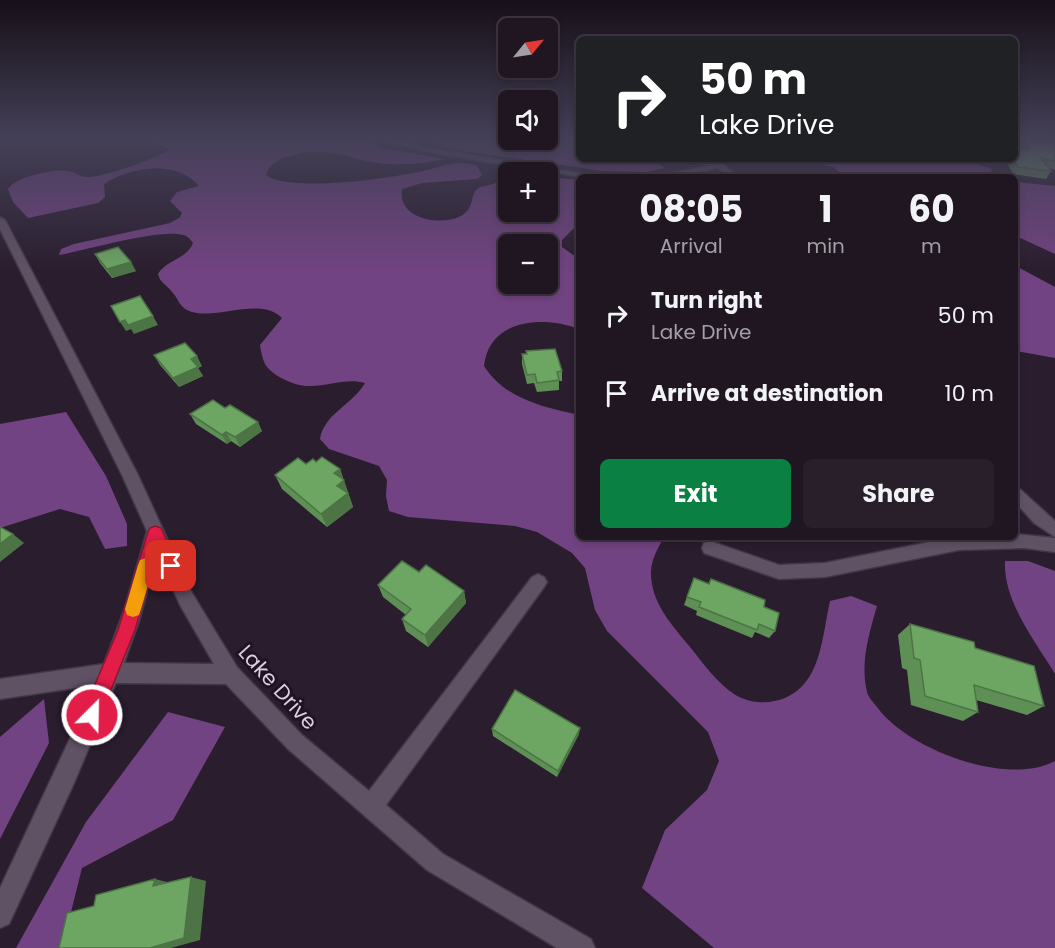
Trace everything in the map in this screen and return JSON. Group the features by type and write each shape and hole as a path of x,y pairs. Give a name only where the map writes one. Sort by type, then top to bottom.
{"street":[{"name":"Lake Drive","path":"0,220 130,475 186,599 230,674 295,742 435,862 582,948"},
{"path":"1018,496 1040,519 1055,530"},
{"path":"0,915 65,779 110,673 127,630 155,532"},
{"path":"710,548 779,572 825,570 959,543 1024,541 1055,545"},
{"path":"371,807 538,582"},
{"path":"0,689 110,673 230,674"}],"shaded area":[{"path":"13,184 104,184 105,197 98,203 28,218 13,202 8,189"},
{"path":"197,184 418,184 402,189 402,199 406,207 421,218 442,220 452,219 465,213 477,189 498,184 498,222 558,222 558,184 576,184 576,226 562,240 562,247 576,257 576,328 550,322 534,322 507,330 496,338 488,350 484,366 493,377 514,394 539,405 576,414 576,540 662,540 654,557 651,571 654,593 663,612 705,666 727,689 752,701 780,700 797,691 804,684 819,656 830,601 851,596 877,606 866,649 865,681 870,698 891,722 911,737 959,760 1011,769 1035,768 1055,761 1055,948 714,948 642,888 665,830 707,790 719,761 708,732 607,631 595,610 585,568 572,553 537,532 515,526 408,517 389,511 386,496 387,480 379,466 329,449 320,439 327,423 365,383 351,381 304,386 285,380 273,373 265,364 260,345 282,318 272,312 249,309 210,314 184,308 158,274 190,248 193,243 186,236 158,234 59,255 61,249 74,244 170,223 179,218 182,213 170,201 177,192 199,186"},
{"path":"1018,184 1055,186 1055,254 1018,237"},
{"path":"1018,267 1055,287 1055,358 1018,351"},
{"path":"66,412 106,476 127,524 127,546 105,549 89,517 60,509 0,528 0,424"},
{"path":"1005,561 1028,561 1055,571 1055,674 1015,606 1009,591"},
{"path":"44,699 49,743 0,839 0,737"},
{"path":"168,712 225,727 173,820 82,868 62,948 16,948 86,822"}],"building":[{"path":"118,247 131,262 107,269 95,254"},
{"path":"140,296 153,316 128,325 125,320 120,322 111,306"},
{"path":"185,343 197,356 191,359 198,367 173,378 154,355"},
{"path":"555,349 562,371 557,372 559,380 537,383 535,374 527,375 522,354 527,354 526,351"},
{"path":"213,400 225,408 230,405 258,422 235,437 226,432 222,435 190,414"},
{"path":"322,457 340,469 334,473 344,480 337,486 348,493 321,514 275,475 298,458 306,464 313,459 316,462"},
{"path":"0,527 13,534 0,544"},
{"path":"402,561 419,572 426,565 464,591 425,635 402,619 411,609 378,585"},
{"path":"694,578 709,584 711,579 765,600 764,607 779,613 775,631 759,624 757,630 699,607 701,602 687,597"},
{"path":"910,624 974,642 975,648 1034,666 1044,706 974,685 978,712 925,696 920,660 914,658"},
{"path":"515,690 580,728 558,771 492,729"},
{"path":"191,877 184,938 150,948 59,948 67,913 94,906 96,895 155,879 153,886"}],"slow traffic":[{"path":"133,609 146,565"}],"route":[{"path":"92,715 127,630 155,532 171,566"}]}
